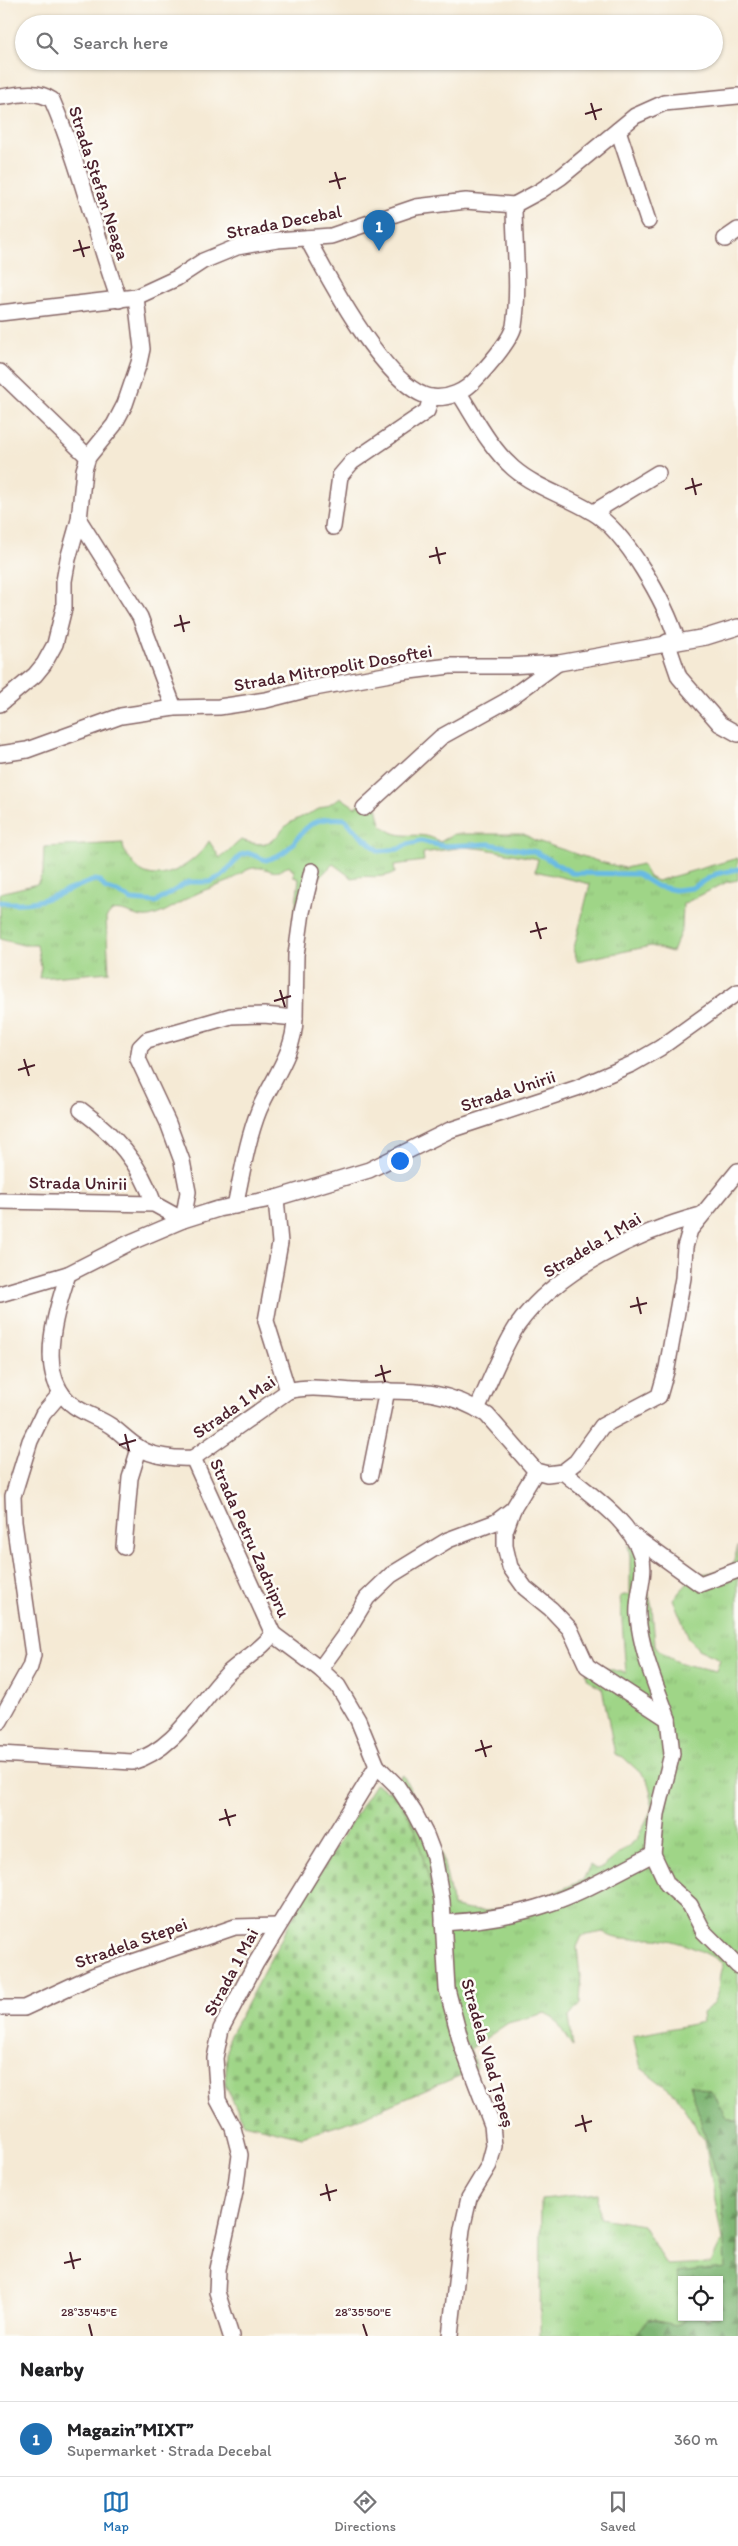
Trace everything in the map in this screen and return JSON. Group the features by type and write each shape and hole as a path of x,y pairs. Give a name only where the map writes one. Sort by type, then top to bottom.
{"street":[{"name":"Strada Ștefan Neaga","path":"0,97 31,93 44,95 52,100 73,152 106,263 120,300"},
{"path":"306,238 348,312 390,368 416,391 431,397 459,394 472,384 490,363 513,328 516,296 514,205 540,192 561,177 635,116 664,104 738,96"},
{"path":"618,130 648,221"},
{"name":"Strada Decebal","path":"0,313 120,300 136,296 178,278 203,261 237,247 277,240 331,236 416,208 466,201 514,205"},
{"path":"725,239 738,230"},
{"path":"0,704 40,670 56,644 64,608 64,581 79,520 84,470 88,456 114,425 125,404 139,363 142,349 136,296"},
{"path":"0,372 88,456"},
{"path":"459,394 483,432 511,466 525,478 594,512 615,531 651,582 665,609 679,677 720,724 738,734"},
{"path":"333,528 340,476 352,462 427,410 431,397"},
{"path":"594,512 658,473"},
{"path":"79,520 140,617 174,708"},
{"name":"Strada Mitropolit Dosoftei","path":"0,754 27,750 121,716 174,708 219,707 266,700 309,689 426,669 559,662 672,641 706,637 738,627"},
{"name":"Strada Mitropolit Dosoftei","path":"364,808 442,736 506,701 559,662"},
{"path":"235,1206 251,1133 295,1032 296,955 302,912 312,871"},
{"name":"Strada Unirii","path":"0,1294 68,1274 129,1243 183,1220 235,1206 276,1198 369,1170 450,1130 568,1091 610,1074 660,1048 738,992"},
{"path":"183,1220 188,1192 182,1161 168,1123 138,1059 140,1047 147,1040 231,1016 264,1015 295,1018"},
{"name":"Strada Unirii","path":"80,1110 101,1125 122,1146 147,1181 154,1204"},
{"path":"668,1719 586,1666 570,1629 551,1608 525,1588 510,1566 505,1546 505,1531 513,1509 536,1471 547,1474 563,1472 576,1462 602,1426 659,1396 668,1368 683,1278 685,1247 690,1230 700,1215 719,1196 738,1171"},
{"path":"276,1198 280,1242 266,1321 288,1391"},
{"name":"Strada Unirii","path":"0,1201 154,1204 183,1220"},
{"name":"Stradela 1 Mai","path":"477,1409 517,1326 543,1297 582,1268 649,1231 700,1215"},
{"path":"0,1721 30,1666 33,1655 14,1522 13,1496 30,1441 44,1414 62,1393 52,1367 51,1347 54,1322 68,1274"},
{"name":"Strada 1 Mai","path":"193,1458 288,1391 303,1387 428,1391 477,1409 486,1415 536,1471"},
{"path":"370,1475 387,1390"},
{"name":"Strada Petru Zadnipru","path":"0,1754 132,1762 142,1759 172,1738 228,1673 264,1646 273,1634 193,1458 181,1459 139,1449 110,1425 73,1406 62,1393"},
{"path":"124,1546 130,1478 139,1449"},
{"path":"563,1472 608,1510 629,1533 700,1584 738,1570"},
{"path":"320,1669 368,1598 391,1575 448,1540 496,1522 513,1509"},
{"path":"629,1533 641,1556 642,1574 638,1614 642,1644 668,1719 672,1754 657,1814 653,1854 667,1884 690,1905 704,1932 738,1966"},
{"path":"273,1634 320,1669 338,1686 348,1701 377,1766 396,1786 426,1835 439,1881 443,1923 478,1921 546,1905 653,1854"},
{"name":"Strada 1 Mai","path":"231,2336 217,2292 218,2268 235,2192 240,2155 232,2128 218,2100 215,2058 221,2030 278,1926 327,1850 377,1766"},
{"name":"Stradela Vlad Țepeș","path":"443,1923 447,1989 462,2046 492,2125 494,2146 489,2165 469,2198 462,2229 450,2336"},
{"name":"Stradela Stepei","path":"0,2008 24,2008 95,1975 235,1927 278,1926"}],"green space":[{"path":"340,797 355,807 363,801 377,807 381,824 396,834 425,836 440,842 454,834 524,834 534,840 600,862 625,868 642,864 649,877 657,881 738,858 738,880 727,882 683,904 682,929 672,952 651,946 577,961 574,948 590,884 535,871 538,859 464,847 423,853 424,861 394,865 395,873 383,876 352,878 333,864 315,882 294,920 299,879 294,877 294,872 289,865 274,872 260,868 248,869 230,881 202,891 162,913 149,917 117,910 112,911 106,918 109,972 39,978 41,967 37,945 23,945 0,939 0,893 37,884 43,873 44,847 123,843 126,854 142,871 152,875 163,874 174,871 195,858 209,841 220,858 241,840 260,844 267,843 276,837 288,824"},
{"path":"628,1545 646,1552 646,1586 652,1606 655,1645 660,1651 674,1660 716,1671 720,1659 698,1649 689,1638 673,1599 697,1573 715,1572 733,1564 738,1546 738,2336 540,2336 541,2199 598,2193 599,2218 643,2225 666,2265 711,2263 722,2241 705,2141 675,2094 641,2068 633,2036 703,2022 702,2013 709,2007 716,1996 723,1964 700,1951 663,1939 622,1939 609,1936 603,1932 582,1936 577,1947 581,1986 580,2004 569,2017 573,2047 554,2018 545,2013 508,2023 470,2049 477,2068 464,2074 446,2025 433,1895 388,1790 403,1775 442,1854 453,1906 486,1911 519,1905 552,1894 583,1880 590,1865 596,1869 603,1867 637,1839 651,1811 652,1799 647,1779 623,1757 615,1754 602,1688 588,1680 586,1673 597,1666 626,1673 620,1596 630,1594 630,1556"},
{"path":"375,1784 396,1795 415,1828 433,1895 446,2025 464,2074 352,2121 302,2137 244,2123 225,2085 228,2039 296,1911"},
{"path":"690,2084 711,2091 726,2117 738,2121 738,2336 635,2336 648,2319 676,2325 682,2321 723,2321 723,2276 678,2277 677,2273 725,2268 722,2194"}],"waterway":[{"path":"0,902 27,903 38,901 95,880 100,881 106,889 117,892 132,900 156,902 188,882 209,882 222,876 241,855 248,853 266,860 279,855 307,827 328,819 345,819 379,851 400,849 408,844 421,841 443,846 489,844 536,852 572,873 637,874 656,886 675,890 692,888 716,874 738,869"}],"place":[{"name":"Magazin”MIXT”","path":"379,251"}]}
